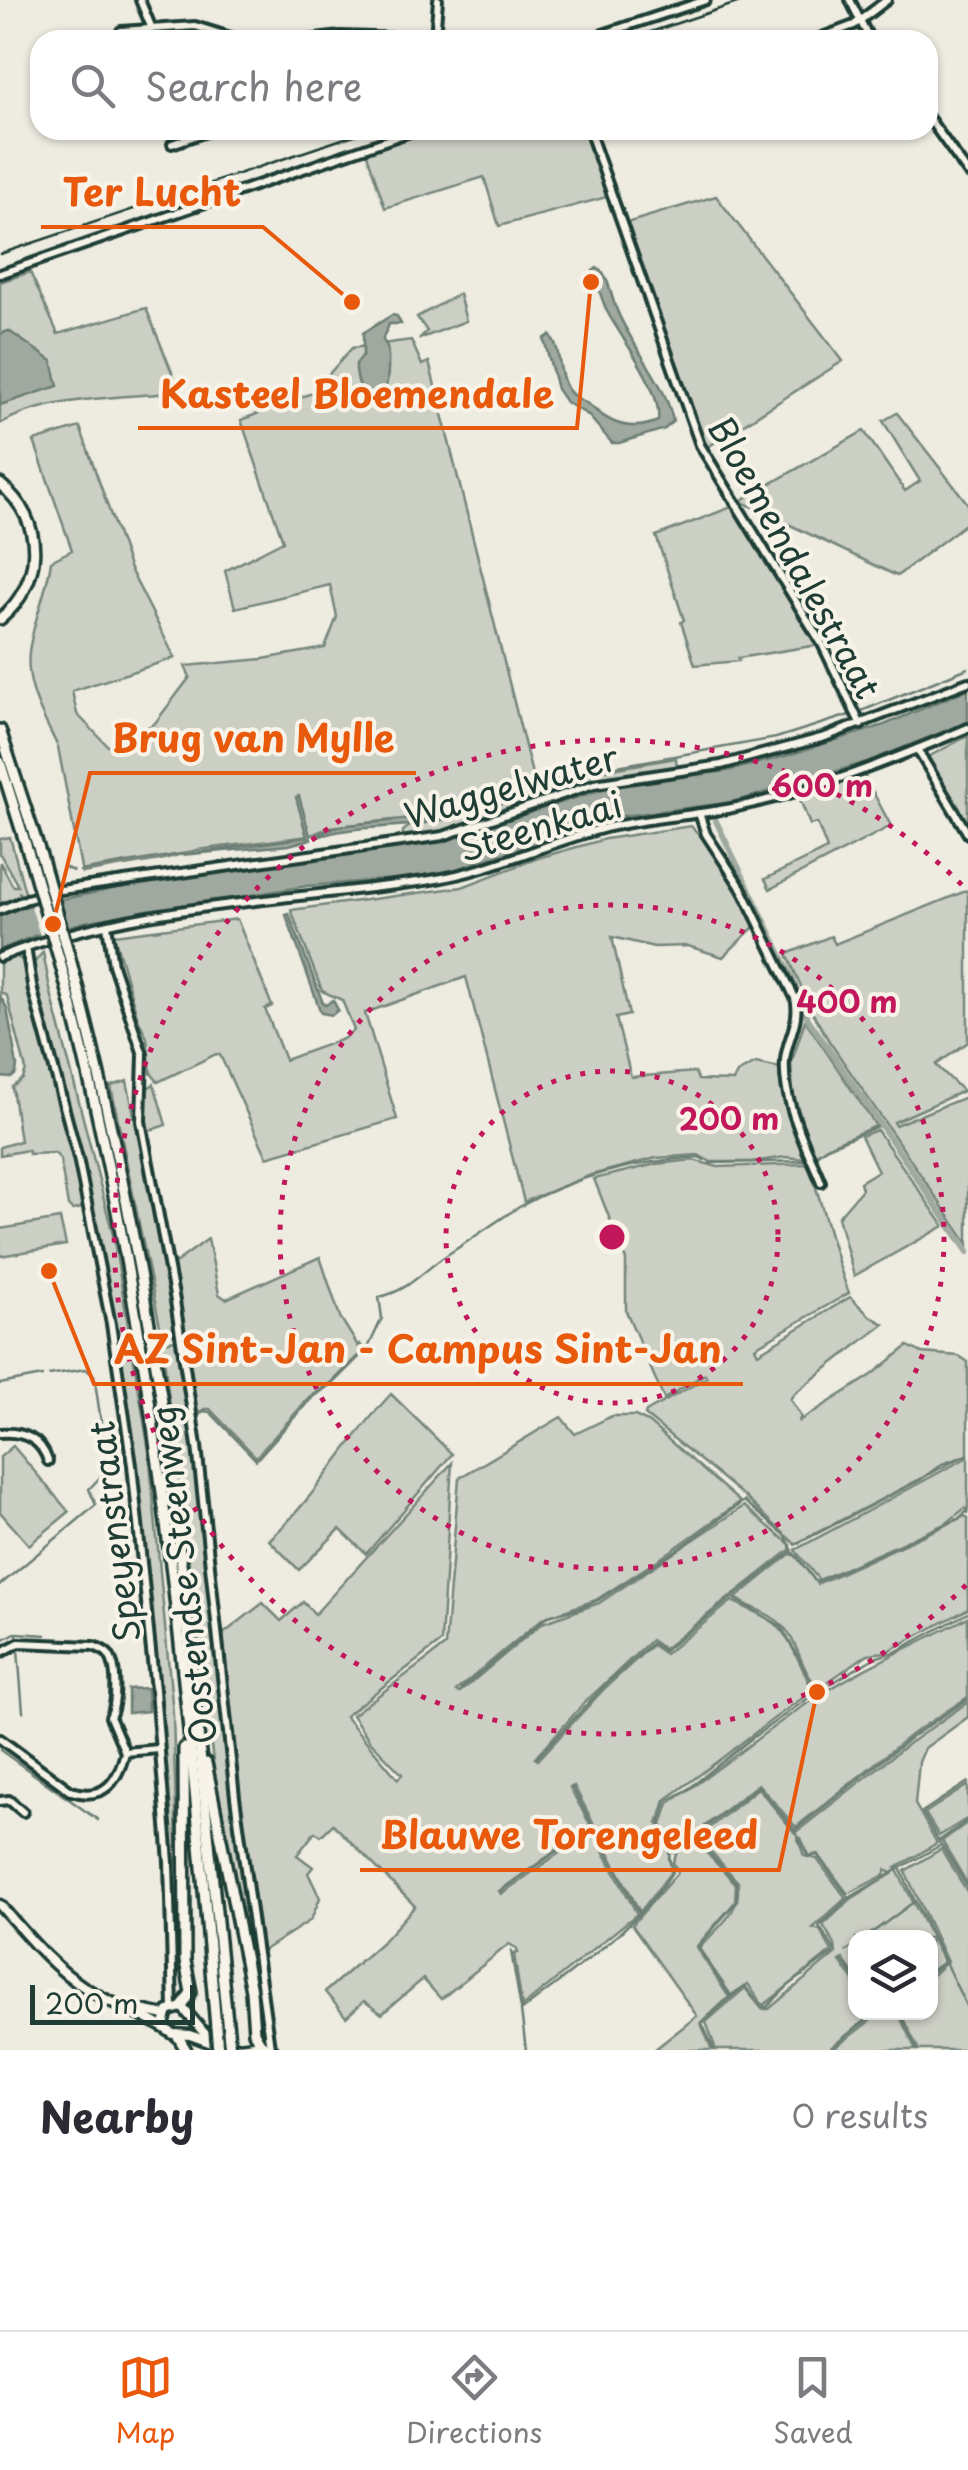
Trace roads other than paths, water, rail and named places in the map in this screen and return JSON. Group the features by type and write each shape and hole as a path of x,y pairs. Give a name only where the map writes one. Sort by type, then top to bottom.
{"highway":[{"path":"0,484 26,515 34,556 25,591 0,619"},
{"path":"0,730 117,1153 150,1324 170,1454 230,2050"},
{"path":"0,762 36,860"},
{"path":"64,957 141,1333 159,1456 218,2050"},
{"path":"175,2006 191,1992 184,1951 187,1726"},
{"path":"200,1752 210,1778 250,1991 254,2032 264,2047"},
{"path":"177,2035 186,2050"}],"main road":[{"path":"0,1905 71,1978 121,2007 165,2020"},
{"path":"165,2020 175,2006 205,2034 239,2047 264,2047"},
{"path":"165,2020 169,2032 190,2034 230,2050"}],"street":[{"path":"140,0 152,29"},
{"path":"438,0 440,30"},
{"path":"615,30 706,0"},
{"path":"850,0 865,30"},
{"path":"841,30 854,25 886,0"},
{"path":"136,30 195,26 205,30"},
{"path":"938,131 968,173"},
{"path":"172,144 183,140"},
{"path":"0,274 387,140"},
{"name":"Bloemendalestraat","path":"593,140 700,446 822,644 861,725"},
{"name":"Waggelwater","path":"0,910 27,898 62,890 443,836 594,784 756,757 861,725 968,682"},
{"name":"Steenkaai","path":"0,957 106,925 277,898 434,880 477,870 592,832 776,796 968,728"},
{"path":"917,749 968,834"},
{"path":"699,814 706,834 742,888 795,998 797,1017 785,1060 787,1085 802,1137 821,1182"},
{"name":"Oostendse Steenweg","path":"106,925 113,965 141,1042 144,1066 140,1121 170,1268 195,1433 235,1797 258,1962 264,2047"},
{"name":"Speyenstraat","path":"26,947 32,991 78,1158 132,1464 168,1862 175,2006"},
{"path":"0,1433 41,1444 48,1461"},
{"path":"0,1652 20,1642 94,1646 103,1650 112,1662 115,1709 110,1718 125,1752 117,1778 100,1793 85,1795 71,1791 0,1739"},
{"path":"125,1752 159,1749"},
{"path":"0,1801 9,1800 22,1812"}],"waterway":[{"path":"730,487 739,503"},
{"path":"805,622 821,649"},
{"path":"536,787 572,774 776,738 859,712 968,668"},
{"path":"714,817 792,977 808,1019 968,1252"},
{"path":"80,871 181,854"},
{"path":"66,868 73,871"},
{"path":"19,892 21,896"},
{"path":"814,1157 825,1148 881,1125"},
{"path":"196,1419 203,1411 210,1412 256,1460 311,1399 368,1348 382,1318 379,1297 408,1284 521,1206 563,1186 630,1166 699,1157 704,1160"},
{"path":"710,1163 807,1161"},
{"path":"0,1585 96,1505 89,1489 108,1469 94,1375 85,1369 49,1375"},
{"path":"0,1384 42,1376"},
{"path":"795,1545 920,1480 942,1464 968,1455"},
{"path":"461,1689 548,1616 600,1599 744,1501 785,1535 792,1549"},
{"path":"537,1758 606,1684 652,1643 664,1651 792,1551 816,1582 968,1513"},
{"path":"734,1599 781,1626 817,1692"},
{"path":"526,2050 521,2011 624,1929 674,1869 669,1860 670,1840 660,1825 667,1801 817,1692 874,1658 895,1652 968,1613"},
{"path":"0,1641 15,1633"},
{"path":"17,1636 46,1635"},
{"path":"18,1650 23,1712"},
{"path":"673,1853 758,1786 795,1830 913,1736 968,1699"},
{"path":"0,1750 98,1820"},
{"path":"902,1867 941,1845 922,1812 968,1782"},
{"path":"572,1787 639,1913"},
{"path":"940,1840 968,1820"},
{"path":"501,1891 591,1827"},
{"path":"731,1997 745,1986 762,2007 767,2007 833,1953 819,1926 849,1898 817,1855 808,1857 796,1832"},
{"path":"696,1839 737,1883 737,1901 698,1947 731,1997 702,2023 714,2050"},
{"path":"942,1846 968,1888"},
{"path":"849,1898 900,1868 915,1901 876,1930"},
{"path":"916,1902 930,1930"},
{"path":"938,1948 945,1962 938,1967"},
{"path":"511,1951 521,2009"},
{"path":"842,1960 848,1968"},
{"path":"945,1962 968,2010"},
{"path":"829,2050 867,2020"},
{"path":"904,2020 917,2050"}],"railway":[{"path":"657,30 746,0"},
{"path":"0,254 339,140"}],"place":[{"name":"Kasteel Bloemendale","path":"591,282"},
{"name":"Ter Lucht","path":"352,302"},
{"name":"Brug van Mylle","path":"53,924"},
{"name":"AZ Sint-Jan - Campus Sint-Jan","path":"49,1271"},
{"name":"Blauwe Torengeleed","path":"817,1692"}]}
